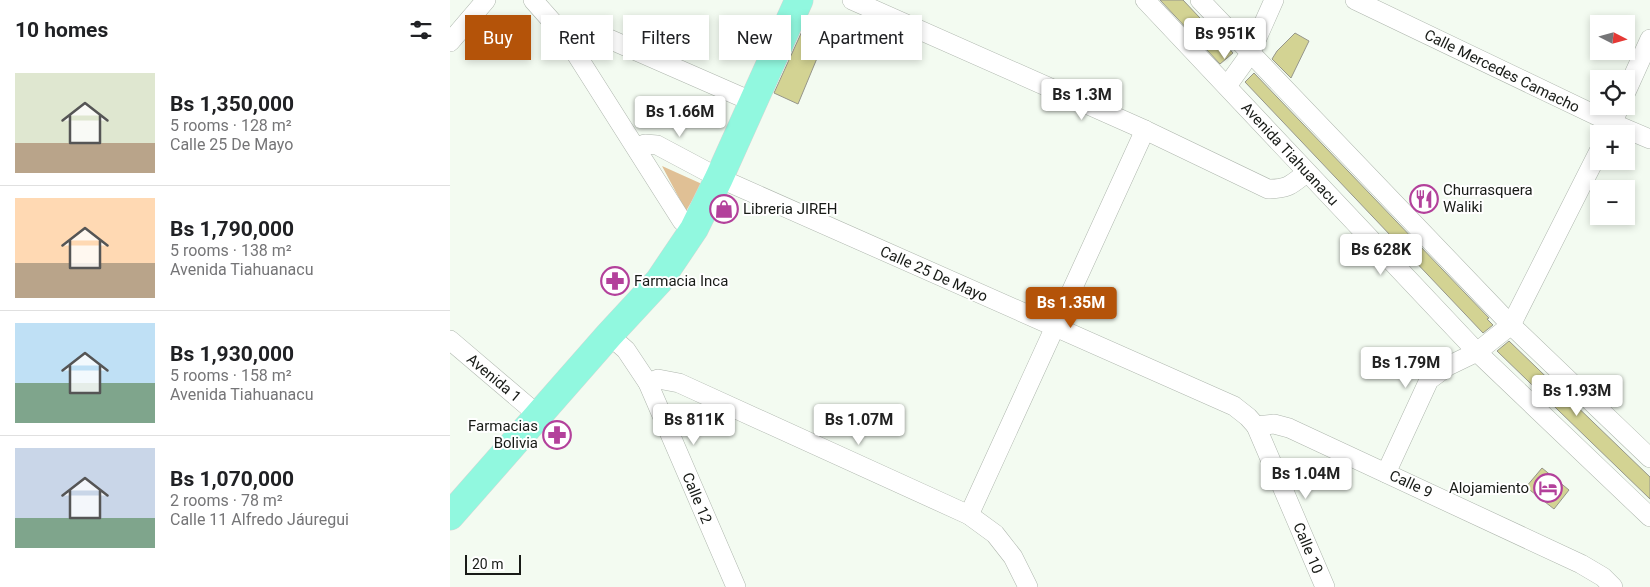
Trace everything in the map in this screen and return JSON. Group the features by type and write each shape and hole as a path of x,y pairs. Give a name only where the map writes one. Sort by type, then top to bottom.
{"main road":[{"path":"450,516 659,280 694,229 799,0"}],"street":[{"path":"450,42 486,0"},
{"path":"534,0 546,15"},
{"path":"852,0 1145,130 1268,189 1289,187 1306,173"},
{"name":"Avenida Tiahuanacu","path":"1145,0 1306,173 1477,352 1648,510"},
{"path":"1200,0 1511,325 1650,458"},
{"path":"1227,86 1250,54 1274,0"},
{"name":"Calle Mercedes Camacho","path":"1355,0 1650,139"},
{"path":"1635,72 1650,39"},
{"path":"613,41 753,102"},
{"path":"580,60 682,221 694,229"},
{"path":"968,515 1145,130"},
{"name":"Calle 25 De Mayo","path":"636,147 645,144 657,145 719,178 1234,406 1256,426"},
{"path":"1386,473 1429,380 1448,366 1477,352 1511,325 1590,169"},
{"name":"Calle 12","path":"609,335 626,350 648,383 736,587"},
{"name":"Avenida 1","path":"450,340 538,415"},
{"path":"648,383 658,379 679,383 968,515 996,534 1013,556 1028,587"},
{"name":"Calle 9","path":"1256,426 1274,424 1289,428 1581,564 1603,577 1613,587"},
{"name":"Calle 10","path":"1256,426 1325,587"}],"shaded area":[{"path":"662,166 702,184 686,211"}],"building":[{"path":"1160,0 1183,0 1233,53 1220,64"},
{"path":"801,33 801,60 816,60 798,104 774,93 789,60 791,60 791,56"},
{"path":"1295,33 1309,41 1291,78 1272,59 1277,51"},
{"path":"1254,73 1489,318 1487,319 1493,325 1483,333 1245,82"},
{"path":"1509,341 1650,477 1650,499 1497,351"},
{"name":"Alojamiento","path":"1542,468 1569,490 1554,509 1526,487"}],"place":[{"name":"Churrasquera Waliki","path":"1424,199"},
{"name":"Libreria JIREH","path":"724,209"},
{"name":"Farmacia Inca","path":"615,281"},
{"name":"Farmacias Bolivia","path":"557,435"},
{"name":"Alojamiento","path":"1548,488"}]}
